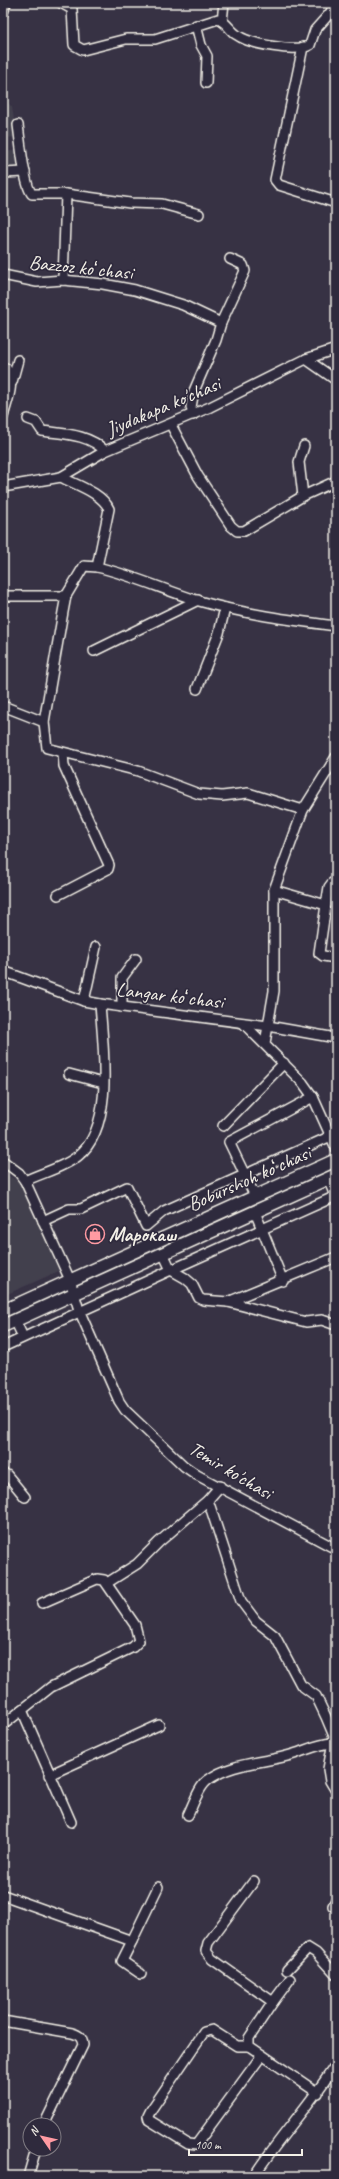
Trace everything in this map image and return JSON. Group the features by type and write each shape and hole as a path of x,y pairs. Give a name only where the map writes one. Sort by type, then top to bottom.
{"main road":[{"name":"Boburshoh koʻchasi","path":"3,1311 336,1160"},
{"path":"3,1326 332,1177"}],"street":[{"path":"3,13 6,3"},
{"path":"61,3 72,8 74,44 83,50 126,39 155,39 214,20 222,21 235,34 257,44 272,47 303,47 310,45 313,33 331,12 334,3"},
{"path":"222,21 224,3"},
{"path":"196,25 201,45 207,56 206,83"},
{"path":"303,47 275,180 279,185 336,203"},
{"path":"18,125 28,188 32,194 66,194 130,203 168,204 199,214"},
{"path":"3,173 25,172"},
{"path":"63,280 66,194"},
{"path":"193,415 191,407 194,391 216,340 221,323 245,271 242,265 230,259"},
{"name":"Bazzoz koʻchasi","path":"3,275 37,282 63,280 103,284 154,296 183,305 221,323"},
{"name":"Jiydakapa ko'chasi","path":"3,487 61,477 105,451 140,435 171,425 306,360 336,349"},
{"path":"3,417 18,360"},
{"path":"306,360 336,380"},
{"path":"6,368 12,382"},
{"path":"28,419 36,422 42,431 76,435 95,442 105,451"},
{"path":"171,425 198,476 231,526 237,531 244,531 303,496 336,481"},
{"path":"303,496 299,462 304,446"},
{"path":"61,477 94,494 103,501 109,509 97,567"},
{"path":"304,810 248,793 222,796 199,794 138,771 47,748 44,722 66,596 84,566 115,571 225,608 259,616 336,626"},
{"path":"3,596 66,596"},
{"path":"94,651 198,600"},
{"path":"196,688 219,633 225,608"},
{"path":"3,706 44,722"},
{"path":"58,895 108,869 109,865 64,766 63,753"},
{"path":"265,1043 274,991 272,901 274,890 304,810 336,756"},
{"path":"336,883 332,883 329,886 319,952 323,956 336,958"},
{"path":"274,890 326,905"},
{"path":"84,1001 96,947"},
{"path":"122,1007 122,978 136,959"},
{"name":"Langar koʻchasi","path":"3,971 84,1001 268,1026 336,1038"},
{"path":"25,1181 76,1157 88,1147 98,1126 103,1083 100,1004"},
{"path":"242,1023 265,1043 303,1083 313,1097 336,1148"},
{"path":"223,1126 284,1063"},
{"path":"69,1074 103,1083"},
{"path":"255,1196 229,1142 313,1097"},
{"path":"44,1220 69,1209 81,1209 127,1187 146,1226 164,1212 331,1136"},
{"name":"Temir ko'chasi","path":"3,1161 19,1173 25,1181 70,1280 79,1310 118,1401 125,1410 184,1466 336,1549"},
{"path":"3,1347 79,1310 336,1197 332,1177"},
{"path":"255,1212 283,1281"},
{"path":"164,1253 171,1270 186,1278 192,1284 199,1298 208,1301 228,1302 306,1322 326,1321 336,1325"},
{"path":"228,1302 283,1281 336,1257"},
{"path":"15,1320 23,1338"},
{"path":"3,1474 7,1475 25,1497"},
{"path":"107,1583 137,1564 158,1542 208,1500 220,1486"},
{"path":"208,1500 241,1601 256,1621 275,1636 301,1685 316,1696 334,1738 328,1769 330,1781 336,1790"},
{"path":"3,1725 51,1687 136,1644 139,1636 135,1625 104,1580 97,1580 42,1603"},
{"path":"22,1710 49,1775 71,1822"},
{"path":"49,1775 159,1725"},
{"path":"188,1815 205,1783 210,1778 235,1767 295,1754 334,1738"},
{"path":"254,1881 208,1943 206,1951 212,1959 273,2002"},
{"path":"141,1974 122,1961 158,1887"},
{"path":"3,1895 132,1941"},
{"path":"249,2046 249,2038 308,1948 316,1952 336,1975"},
{"path":"3,2021 72,2033 79,2035 82,2039 83,2045 48,2117"},
{"path":"262,2055 196,2145 188,2144 149,2120 148,2116 151,2110 204,2032 212,2030 237,2046 249,2046 318,2093"},
{"path":"254,2176 269,2153 318,2093 336,2064"},
{"path":"29,2173 34,2157"}],"shaded area":[{"path":"3,89 8,98 7,102 12,107 17,137 3,138"},
{"path":"19,150 22,171 3,172 3,152"},
{"path":"3,1172 21,1183 59,1271 3,1296"}],"place":[{"name":"Марокаш","path":"95,1234"}]}
